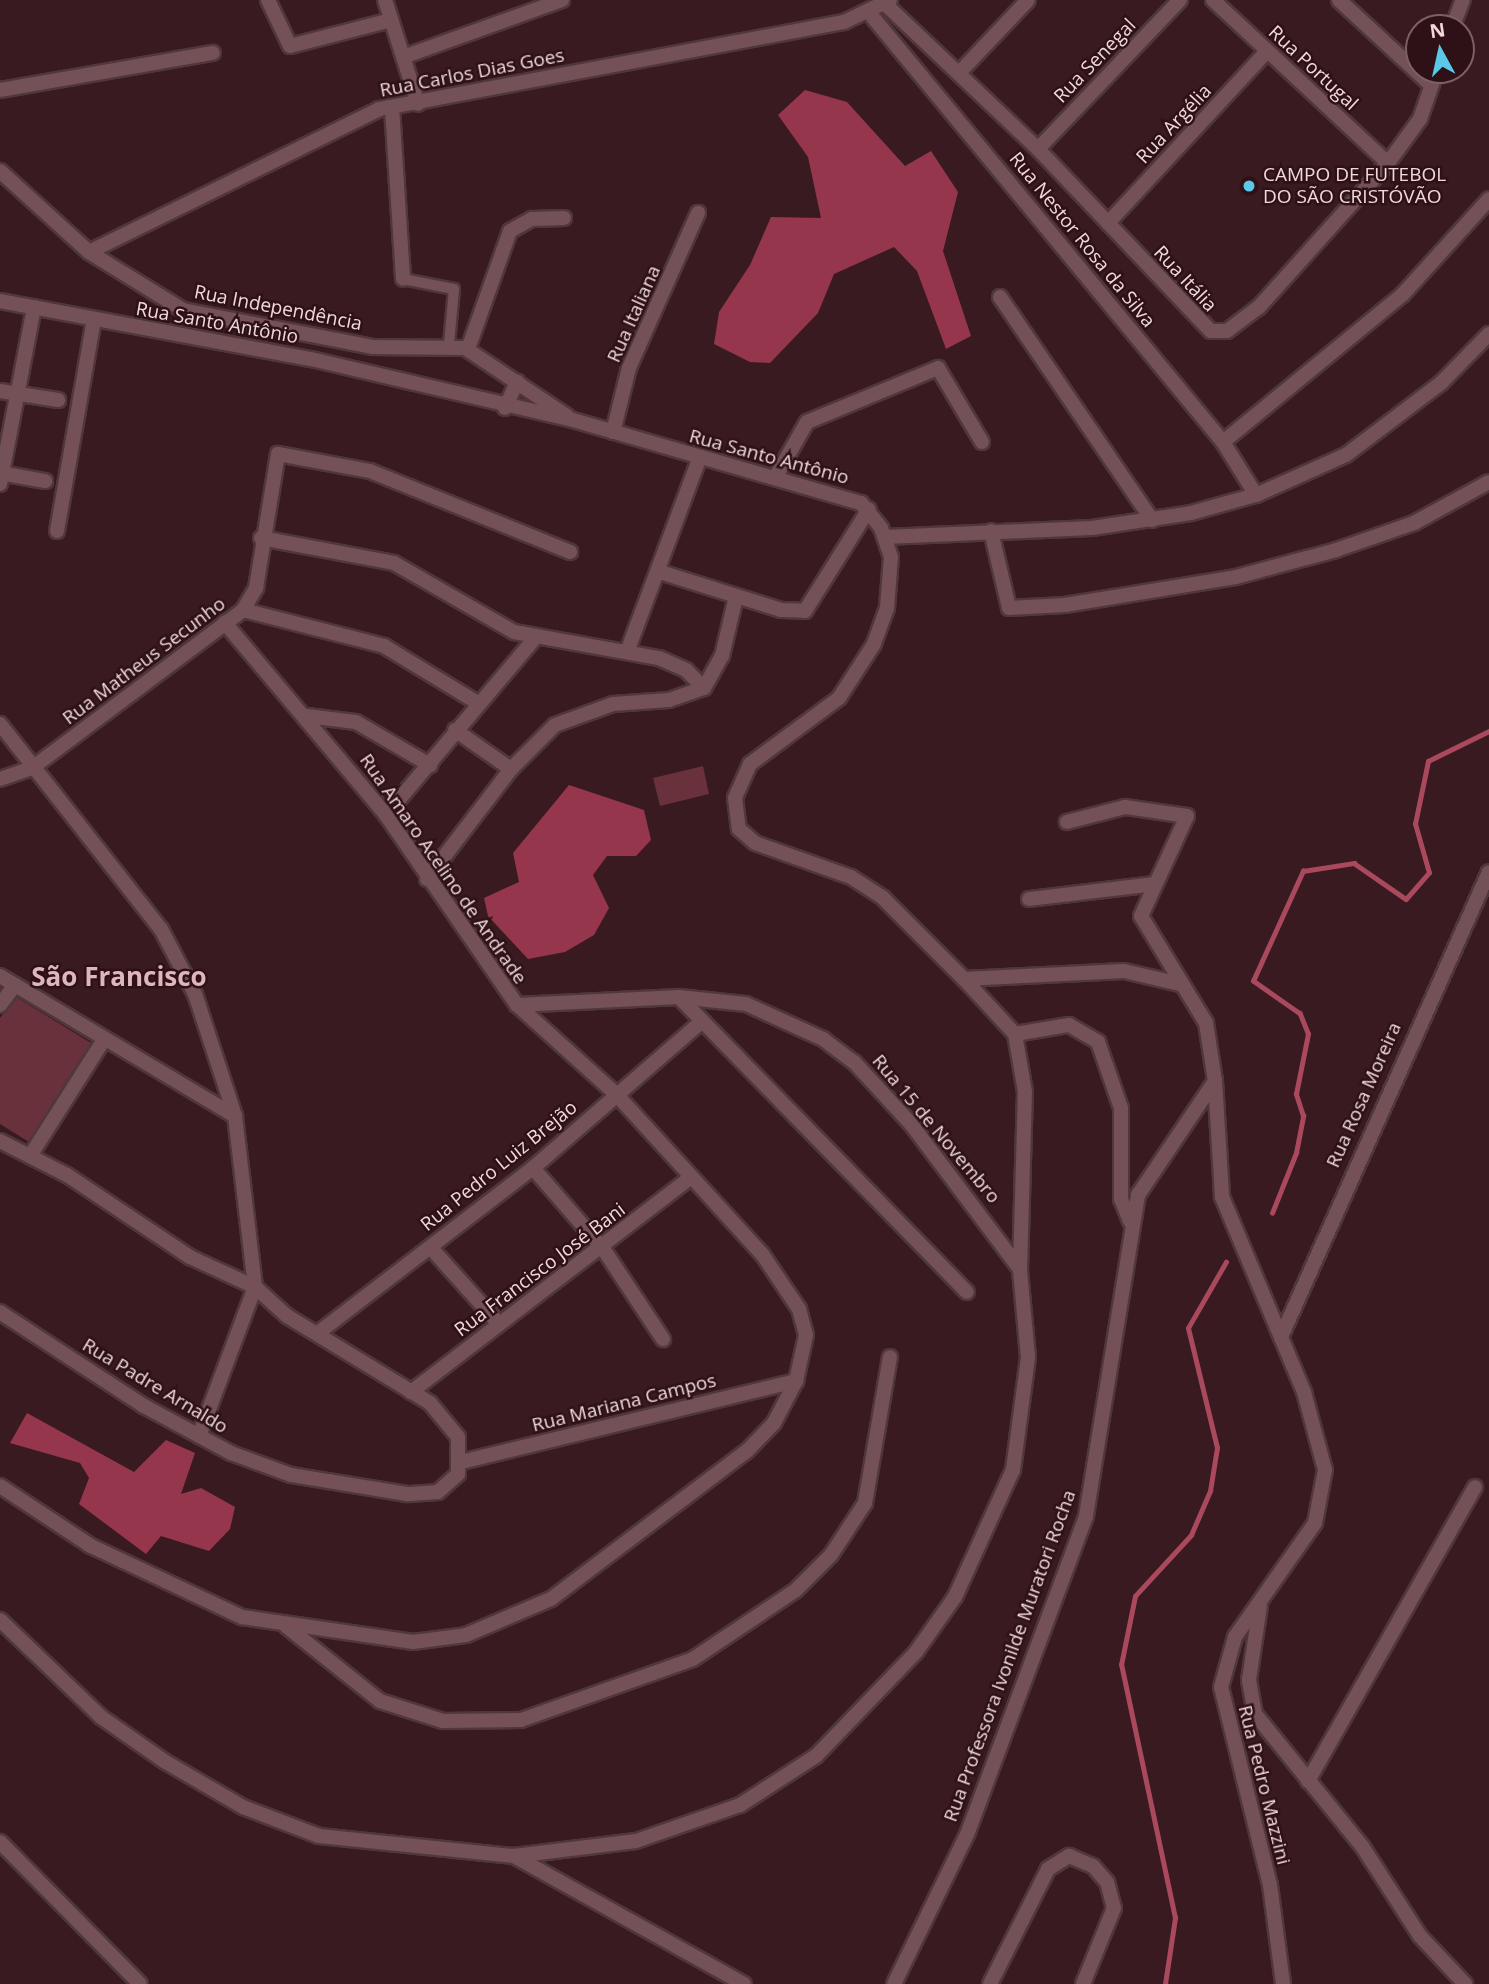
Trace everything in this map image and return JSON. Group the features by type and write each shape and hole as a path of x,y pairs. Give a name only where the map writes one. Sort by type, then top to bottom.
{"street":[{"path":"268,0 290,47 391,20"},
{"path":"385,0 418,104"},
{"path":"403,57 562,0"},
{"path":"959,73 1028,0"},
{"name":"Rua Senegal","path":"1038,149 1180,0"},
{"name":"Rua Portugal","path":"1213,0 1388,163"},
{"path":"1339,0 1431,85"},
{"name":"Rua Itália","path":"886,2 1038,149 1201,326 1227,331 1259,307 1388,163 1420,119 1431,85"},
{"name":"Rua Carlos Dias Goes","path":"89,252 296,146 391,108 871,15 886,2"},
{"name":"Rua Nestor Rosa da Silva","path":"871,15 1223,442 1256,495"},
{"name":"Rua Argélia","path":"1108,223 1267,51"},
{"path":"0,90 213,53"},
{"path":"391,108 403,279 454,289 449,344"},
{"name":"Rua Independência","path":"0,171 89,252 183,310 373,347 449,344 468,349 573,420"},
{"path":"1223,442 1403,294 1489,199"},
{"name":"Rua Italiana","path":"613,432 629,368 698,214"},
{"path":"468,349 510,231 532,219 564,219"},
{"path":"1000,297 1152,520"},
{"name":"Rua Santo Antônio","path":"0,301 311,359 505,408 573,420 699,458 844,496 869,509"},
{"path":"34,307 1,477 45,481"},
{"path":"57,531 94,320"},
{"path":"885,537 1152,520 1256,495 1346,455 1441,383 1487,336"},
{"path":"775,478 807,422 938,368 982,442"},
{"path":"505,408 517,382"},
{"path":"0,391 58,400"},
{"path":"243,610 256,588 261,538 278,454 370,471 570,552"},
{"path":"627,652 660,572 699,458"},
{"path":"991,531 1009,608 1065,604 1236,577 1336,550 1414,523 1489,482"},
{"path":"0,1620 101,1717 243,1807 319,1836 514,1856 636,1841 740,1805 816,1756 916,1652 961,1587 1013,1471 1028,1357 1020,1270 1025,1092 1015,1034 883,898 852,877 755,843 735,816 740,779 751,764 839,698 874,644 892,580 885,537 869,509 805,611 736,597 660,572"},
{"path":"261,538 394,563 493,622 536,637 627,652 675,664 704,688"},
{"path":"427,879 511,769 566,718 704,688 722,656 736,597"},
{"name":"Rua Matheus Secunho","path":"0,779 32,768 243,610 384,646 475,702"},
{"name":"Rua Amaro Acelino de Andrade","path":"0,1486 151,1577 242,1617 413,1642 466,1634 551,1599 747,1451 774,1423 796,1381 807,1335 799,1309 762,1254 616,1094 517,1005 427,879 386,815 307,716 225,623"},
{"path":"386,815 430,765 475,702 536,637"},
{"path":"307,716 364,725 430,765"},
{"path":"0,724 161,929 195,994 235,1116 255,1287 199,1436"},
{"path":"455,730 511,769"},
{"path":"1067,822 1125,807 1186,816 1154,884 1142,923 1206,1023 1215,1081 1222,1197 1281,1337"},
{"name":"Rua Rosa Moreira","path":"1281,1337 1489,872"},
{"path":"1029,899 1154,884"},
{"path":"964,979 1124,971 1180,984"},
{"path":"0,976 103,1041 235,1116"},
{"path":"0,1005 15,985"},
{"path":"679,998 700,1023 967,1292"},
{"name":"Rua 15 de Novembro","path":"517,1005 679,998 771,1013 854,1062 968,1192 1020,1270"},
{"name":"Rua Pedro Luiz Brejão","path":"318,1334 533,1168 700,1023"},
{"path":"1015,1034 1069,1025 1098,1042 1121,1108 1121,1199 1130,1221"},
{"path":"30,1156 103,1041"},
{"name":"Rua Professora Ivonilde Muratori Rocha","path":"894,1984 968,1832 1086,1516 1130,1221 1150,1171 1215,1081"},
{"path":"0,1141 30,1156 190,1257 255,1287 318,1334 411,1392 455,1429 461,1462"},
{"path":"533,1168 604,1250 663,1339"},
{"name":"Rua Francisco José Bani","path":"411,1392 499,1324 604,1250 690,1178"},
{"path":"431,1248 499,1324"},
{"name":"Rua Padre Arnaldo","path":"0,1312 199,1436 291,1475 375,1492 438,1492 451,1485 461,1462"},
{"name":"Rua Pedro Mazzini","path":"1281,1337 1325,1470 1315,1523 1235,1637 1221,1687 1270,1885 1283,1984"},
{"path":"285,1625 380,1701 443,1721 521,1720 693,1659 796,1590 831,1555 865,1503 890,1357"},
{"name":"Rua Mariana Campos","path":"461,1462 796,1381"},
{"path":"1308,1781 1475,1487"},
{"path":"1261,1602 1250,1700 1308,1781 1362,1846 1420,1936 1465,1984"},
{"path":"0,1842 140,1984"},
{"path":"514,1856 744,1984"},
{"path":"990,1984 1048,1869 1069,1856 1093,1866 1107,1882 1114,1908 1083,1984"}],"shaded area":[{"path":"805,90 847,102 905,166 931,151 958,192 943,251 971,336 946,349 917,271 894,247 834,274 818,313 770,363 750,362 714,344 719,312 750,265 771,217 821,218 808,157 778,115"},
{"path":"703,766 709,794 660,806 653,778"},
{"path":"569,785 644,810 651,840 636,856 607,856 593,875 609,908 594,935 565,952 528,959 488,916 484,898 519,882 513,853"},
{"path":"16,997 96,1046 29,1142 0,1124 0,1018"},
{"path":"27,1413 134,1472 166,1440 195,1453 181,1494 201,1488 235,1507 230,1529 209,1551 161,1536 146,1554 79,1504 89,1478 80,1463 10,1443"}],"waterway":[{"path":"1272,1213 1296,1153 1303,1116 1296,1094 1308,1034 1300,1014 1253,981 1303,871 1354,863 1406,899 1429,873 1415,824 1428,761 1489,731"},
{"path":"1165,1984 1175,1918 1121,1665 1135,1596 1191,1535 1210,1491 1217,1448 1188,1328 1226,1262"}],"place":[{"name":"CAMPO DE FUTEBOL DO SÃO CRISTÓVÃO","path":"1249,186"}],"district":[{"name":"São Francisco","path":"119,977"}]}
